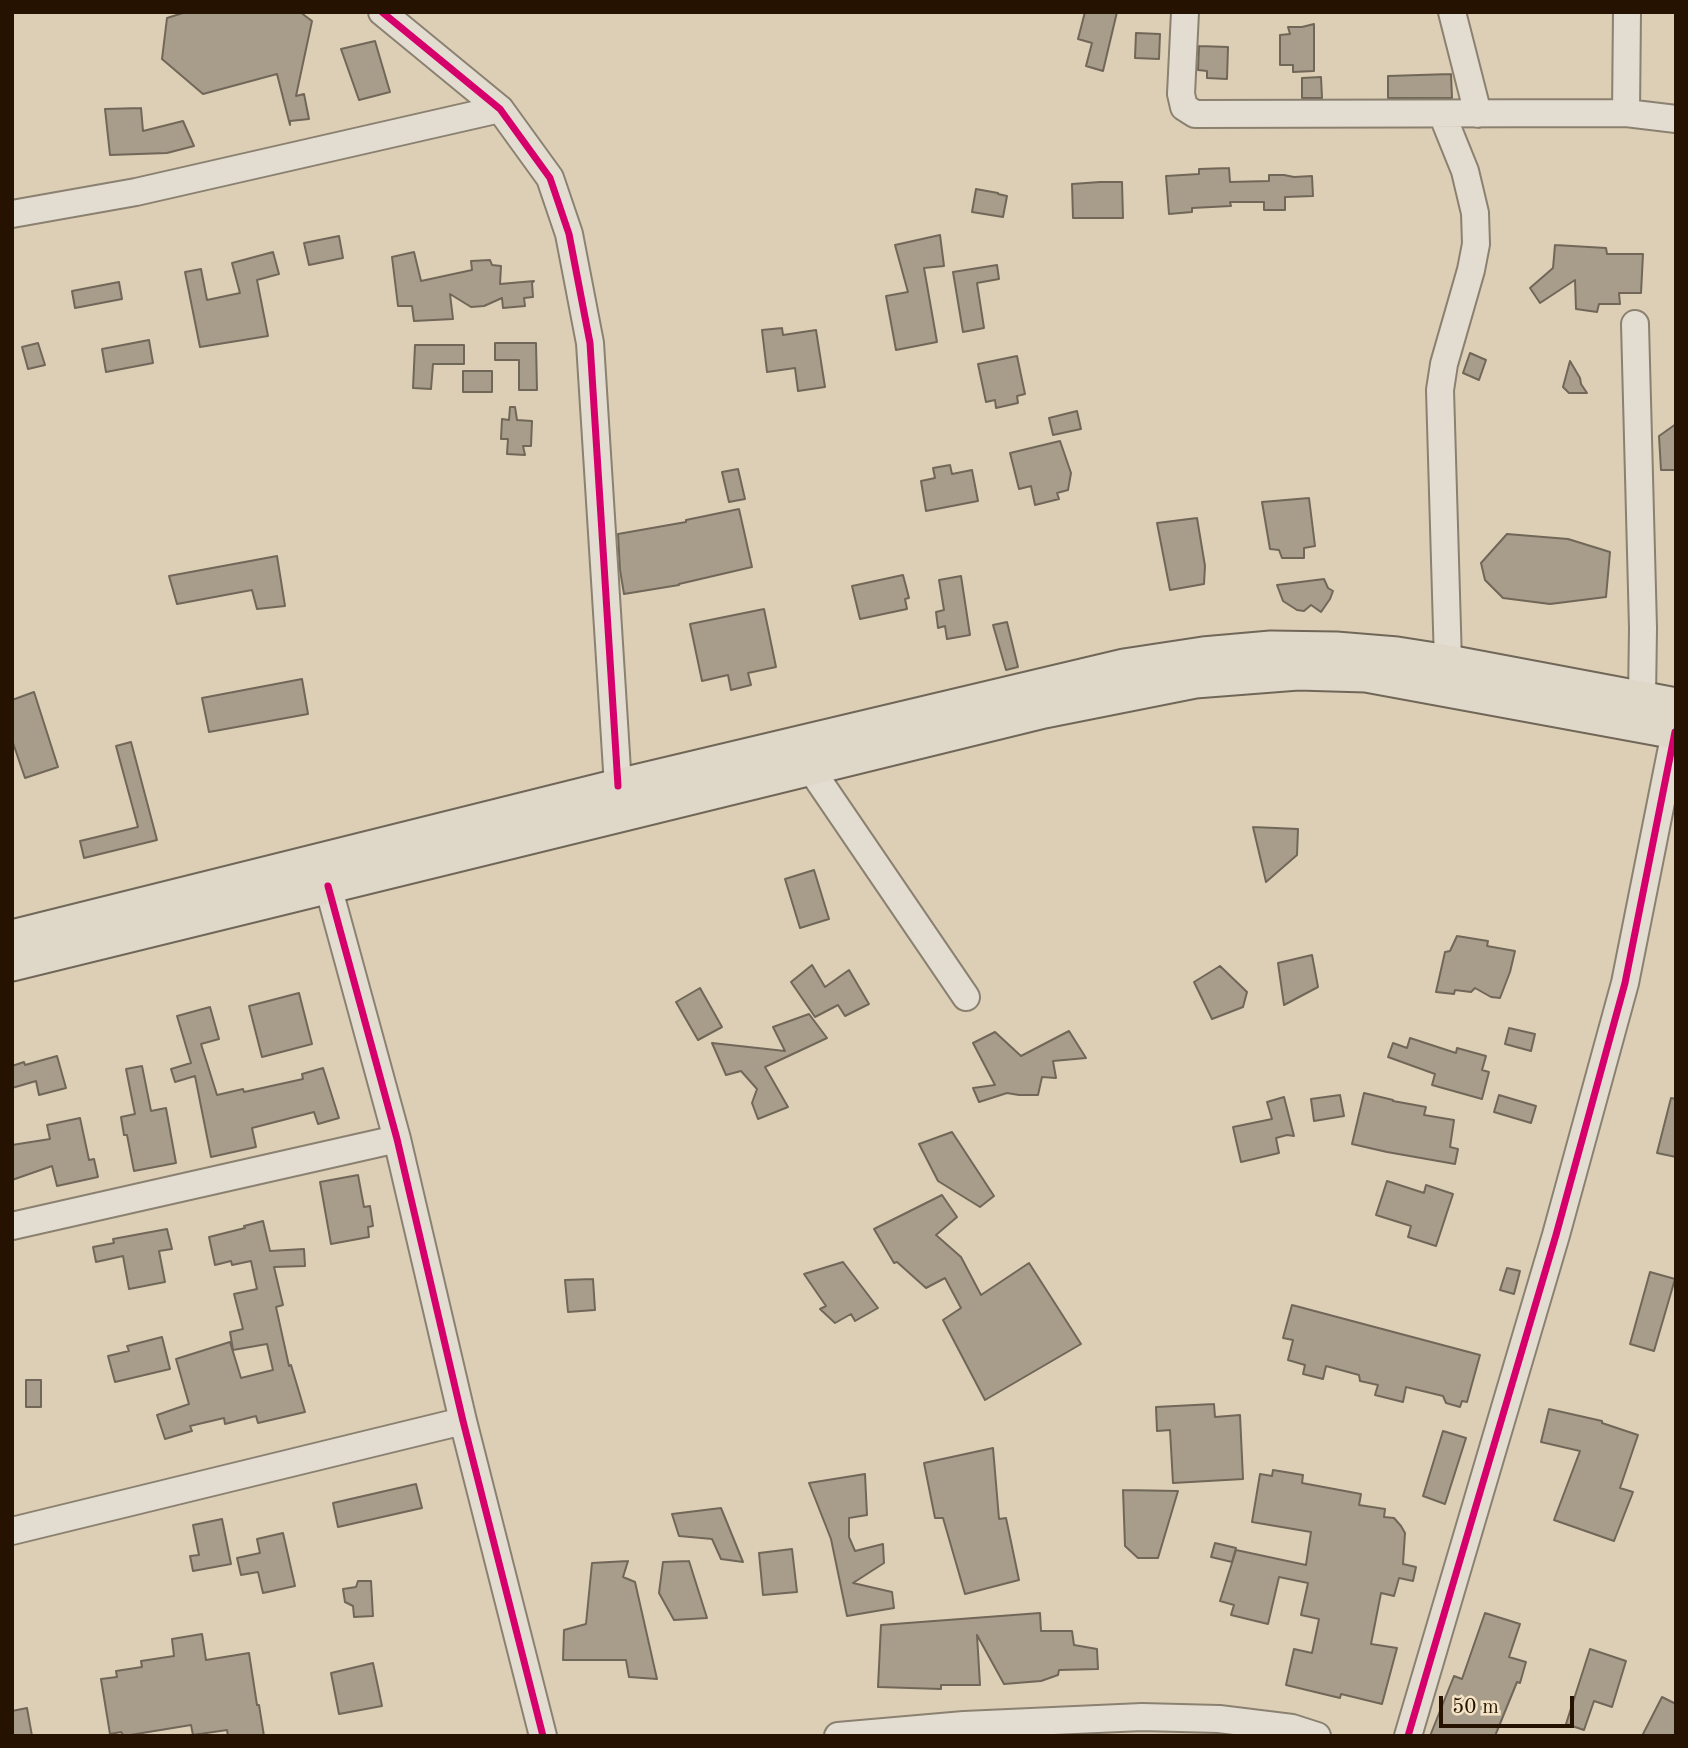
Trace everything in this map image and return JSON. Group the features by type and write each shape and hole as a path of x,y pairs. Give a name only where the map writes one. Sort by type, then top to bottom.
{"main road":[{"path":"12,964 328,886 1124,666 1203,654 1272,648 1336,649 1448,662 1676,705"},
{"path":"12,937 618,786 806,755 1195,681 1298,673 1367,676 1675,732"}],"street":[{"path":"382,12 500,109 550,178 569,234 590,342 618,786"},
{"path":"1185,12 1181,94 1184,107 1195,114 1626,113 1676,119"},
{"path":"1452,12 1478,114"},
{"path":"1626,113 1628,12"},
{"path":"12,214 136,192 500,109"},
{"path":"1442,114 1465,171 1475,214 1476,244 1444,364 1440,390 1448,662"},
{"path":"1635,324 1643,628 1642,699"},
{"path":"1408,1736 1556,1235 1625,983 1675,732"},
{"path":"806,755 966,997"},
{"path":"328,886 397,1139 463,1421 543,1736"},
{"path":"12,1226 397,1139"},
{"path":"12,1531 463,1421"},
{"path":"838,1736 964,1726 1142,1717 1219,1719 1292,1728 1317,1736"}],"building":[{"path":"186,12 300,12 312,21 296,96 304,94 309,119 290,121 290,125 277,74 203,94 162,59 167,18"},
{"path":"1085,12 1117,12 1103,71 1086,66 1092,43 1078,39"},
{"path":"1314,24 1314,71 1293,72 1293,65 1280,65 1280,35 1290,34 1288,27"},
{"path":"1136,33 1160,34 1159,59 1135,58"},
{"path":"375,41 390,92 359,100 341,49"},
{"path":"1199,46 1228,47 1227,79 1207,78 1207,71 1198,70"},
{"path":"1451,74 1452,98 1388,98 1388,76"},
{"path":"1321,77 1322,98 1302,98 1302,78"},
{"path":"141,108 143,131 183,121 194,146 167,153 110,155 105,109"},
{"path":"1229,168 1230,182 1269,181 1269,175 1312,176 1313,196 1285,197 1285,210 1264,210 1264,202 1230,202 1231,206 1192,208 1192,212 1169,214 1166,176 1199,174 1199,169"},
{"path":"1122,182 1123,218 1073,218 1072,184"},
{"path":"976,189 1007,196 1003,217 972,212"},
{"path":"940,235 944,266 924,268 937,342 896,350 886,296 908,292 895,245"},
{"path":"339,236 343,258 309,265 304,243"},
{"path":"1555,245 1606,248 1607,254 1643,254 1641,293 1619,293 1620,304 1599,304 1597,312 1576,309 1575,280 1540,303 1530,288 1553,268"},
{"path":"273,252 279,274 257,280 268,336 200,347 185,272 201,269 207,300 240,293 232,263"},
{"path":"414,252 421,281 472,270 471,261 490,260 492,265 501,266 500,284 534,281 533,297 524,298 525,306 503,308 502,298 484,306 471,307 450,294 453,319 414,321 412,306 398,306 392,257"},
{"path":"997,265 999,279 977,283 984,328 963,332 953,272"},
{"path":"119,282 122,299 75,308 72,291"},
{"path":"782,328 783,335 816,330 825,387 798,391 795,368 767,372 762,330"},
{"path":"149,340 153,363 106,372 102,349"},
{"path":"38,343 45,365 28,369 22,347"},
{"path":"495,343 536,343 537,390 519,390 519,360 495,360"},
{"path":"415,345 464,345 464,364 433,364 431,389 413,388"},
{"path":"1470,353 1486,360 1479,380 1463,373"},
{"path":"1017,356 1025,394 1017,396 1018,403 996,408 995,400 986,402 978,364"},
{"path":"1570,361 1587,393 1569,393 1563,387"},
{"path":"463,371 492,371 492,392 463,392"},
{"path":"510,407 515,407 517,420 532,421 531,446 523,446 525,455 507,454 508,439 501,439 502,419 509,420"},
{"path":"1077,411 1081,429 1053,435 1049,418"},
{"path":"1676,424 1676,470 1661,470 1659,436"},
{"path":"1060,441 1071,473 1068,490 1057,493 1059,499 1035,505 1031,486 1019,489 1010,453"},
{"path":"950,465 952,474 972,470 978,501 926,511 921,481 935,478 933,468"},
{"path":"738,469 745,499 729,502 722,472"},
{"path":"1309,498 1315,546 1304,548 1304,558 1282,558 1279,550 1270,549 1262,502"},
{"path":"739,509 752,567 679,585 624,594 618,534"},
{"path":"1197,518 1205,566 1204,584 1170,590 1157,523"},
{"path":"1507,534 1568,539 1610,552 1606,597 1550,604 1503,598 1485,580 1481,563"},
{"path":"277,556 285,606 257,609 252,590 177,604 169,576"},
{"path":"903,575 909,598 905,599 907,609 860,619 852,586"},
{"path":"961,576 970,635 947,639 945,626 938,628 936,612 944,610 939,580"},
{"path":"1324,579 1328,588 1333,591 1321,612 1311,605 1304,611 1297,610 1283,601 1277,585"},
{"path":"764,609 776,667 748,673 751,685 731,690 728,675 702,681 690,624"},
{"path":"1007,622 1018,667 1006,670 993,625"},
{"path":"302,679 308,714 209,732 202,698"},
{"path":"34,692 58,767 25,778 12,740 12,700"},
{"path":"131,742 157,840 84,858 80,841 138,827 116,746"},
{"path":"1253,827 1298,829 1297,855 1266,882"},
{"path":"814,870 829,919 800,928 785,879"},
{"path":"1457,936 1488,941 1487,946 1515,951 1500,998 1491,997 1475,988 1471,992 1455,990 1454,994 1436,992 1445,952 1450,951"},
{"path":"1312,955 1318,987 1284,1005 1278,963"},
{"path":"812,965 825,987 849,970 869,1004 845,1016 838,1005 815,1017 791,982"},
{"path":"1220,966 1247,992 1243,1007 1212,1019 1194,982"},
{"path":"700,988 722,1027 698,1040 676,1002"},
{"path":"299,993 312,1044 262,1057 249,1006"},
{"path":"210,1007 219,1039 201,1044 217,1095 303,1079 302,1074 323,1068 339,1118 318,1124 314,1112 252,1128 256,1147 211,1157 195,1076 175,1082 171,1069 191,1063 177,1016"},
{"path":"809,1014 827,1038 765,1067 788,1107 758,1119 752,1103 757,1089 741,1071 726,1075 712,1043 785,1051 773,1027"},
{"path":"1509,1028 1535,1034 1531,1051 1505,1044"},
{"path":"1069,1031 1086,1058 1053,1061 1056,1078 1042,1077 1038,1095 1007,1093 979,1102 973,1088 995,1085 973,1043 995,1032 1021,1056"},
{"path":"1410,1038 1456,1053 1457,1048 1486,1056 1482,1070 1489,1072 1482,1099 1432,1085 1435,1074 1388,1057 1393,1043 1407,1048"},
{"path":"57,1056 66,1088 39,1095 36,1081 12,1088 12,1066"},
{"path":"142,1066 151,1111 166,1108 176,1163 134,1171 121,1117 135,1114 126,1069"},
{"path":"1364,1093 1426,1107 1424,1115 1454,1120 1450,1147 1458,1149 1455,1164 1352,1144"},
{"path":"1340,1095 1344,1116 1314,1121 1311,1099"},
{"path":"1499,1095 1536,1106 1531,1123 1494,1112"},
{"path":"1284,1097 1294,1136 1276,1138 1279,1153 1241,1162 1233,1127 1272,1119 1267,1102"},
{"path":"1671,1098 1676,1099 1676,1157 1657,1153"},
{"path":"80,1118 89,1160 94,1159 98,1177 57,1186 52,1166 12,1180 12,1145 50,1139 47,1125"},
{"path":"952,1132 994,1196 980,1207 938,1181 919,1144"},
{"path":"358,1175 364,1207 370,1206 373,1226 368,1227 369,1237 331,1244 320,1182"},
{"path":"1387,1181 1424,1193 1426,1185 1453,1194 1436,1246 1408,1237 1411,1226 1376,1215"},
{"path":"942,1195 957,1217 936,1235 961,1257 981,1295 1029,1263 1081,1344 985,1400 943,1320 961,1308 945,1278 926,1288 897,1262 894,1263 874,1229"},
{"path":"263,1221 270,1251 304,1249 305,1266 274,1267 283,1305 276,1307 289,1366 291,1365 305,1412 258,1423 256,1416 225,1424 224,1418 190,1426 192,1431 165,1439 157,1415 189,1404 176,1359 230,1342 241,1378 273,1370 267,1344 233,1350 230,1332 243,1329 234,1294 257,1289 251,1261 232,1265 231,1261 215,1265 209,1237"},
{"path":"167,1229 172,1249 159,1251 165,1282 129,1289 123,1256 96,1262 93,1247 114,1243 113,1239"},
{"path":"843,1262 878,1308 855,1321 851,1314 835,1323 820,1309 826,1306 804,1274"},
{"path":"1507,1268 1520,1271 1514,1294 1500,1290"},
{"path":"1650,1272 1675,1279 1654,1351 1630,1344"},
{"path":"593,1279 595,1310 568,1312 565,1280"},
{"path":"1292,1305 1480,1355 1467,1402 1462,1401 1460,1407 1446,1403 1443,1396 1406,1387 1403,1402 1375,1395 1378,1385 1360,1381 1359,1375 1326,1366 1323,1379 1303,1374 1305,1365 1288,1360 1293,1340 1283,1338"},
{"path":"162,1337 170,1369 115,1382 108,1356 129,1351 127,1346"},
{"path":"26,1380 41,1380 41,1407 26,1407"},
{"path":"1214,1404 1215,1417 1240,1415 1243,1479 1173,1483 1170,1430 1157,1431 1156,1407"},
{"path":"1549,1409 1602,1421 1638,1435 1620,1488 1633,1492 1614,1541 1554,1520 1580,1451 1541,1442"},
{"path":"1443,1431 1466,1438 1445,1504 1423,1496"},
{"path":"993,1448 999,1519 1006,1518 1019,1580 965,1594 943,1518 935,1518 924,1463"},
{"path":"1273,1470 1303,1475 1302,1483 1361,1494 1359,1505 1385,1509 1384,1517 1394,1518 1405,1533 1403,1564 1416,1567 1413,1581 1399,1578 1394,1596 1381,1593 1371,1644 1397,1648 1382,1704 1341,1694 1340,1698 1286,1685 1294,1649 1312,1653 1319,1619 1301,1615 1308,1583 1279,1577 1268,1624 1231,1615 1234,1605 1220,1601 1236,1550 1306,1565 1311,1532 1252,1522 1260,1474 1272,1476"},
{"path":"865,1474 867,1515 849,1518 849,1537 855,1551 883,1544 884,1563 853,1583 892,1592 894,1608 847,1616 831,1539 809,1483"},
{"path":"416,1484 422,1508 338,1527 333,1503"},
{"path":"1123,1490 1178,1491 1158,1558 1138,1558 1125,1546"},
{"path":"721,1508 743,1562 721,1559 712,1539 679,1536 672,1514"},
{"path":"222,1519 231,1564 193,1571 190,1556 199,1555 193,1525"},
{"path":"283,1533 295,1586 263,1593 258,1572 241,1575 237,1558 260,1553 257,1539"},
{"path":"1215,1543 1236,1548 1232,1562 1211,1557"},
{"path":"792,1549 797,1592 763,1595 759,1553"},
{"path":"628,1561 623,1577 635,1582 657,1679 629,1677 626,1660 563,1660 564,1630 586,1624 592,1563"},
{"path":"689,1561 707,1618 674,1620 659,1593 663,1562"},
{"path":"358,1581 371,1581 373,1616 354,1617 353,1606 345,1602 343,1589 356,1587"},
{"path":"1040,1613 1041,1631 1072,1631 1074,1645 1097,1649 1098,1669 1059,1670 1058,1675 1041,1681 1004,1684 977,1635 980,1685 941,1685 941,1689 878,1687 881,1625"},
{"path":"1485,1613 1520,1624 1509,1657 1526,1662 1520,1683 1517,1682 1495,1736 1430,1736 1454,1676 1462,1679"},
{"path":"202,1634 206,1660 249,1653 264,1736 228,1736 227,1730 193,1735 191,1725 124,1736 121,1732 110,1734 101,1679 117,1677 116,1671 142,1667 141,1661 174,1656 172,1639"},
{"path":"1590,1649 1626,1661 1612,1707 1594,1701 1584,1730 1566,1724"},
{"path":"373,1663 382,1706 339,1714 331,1673"},
{"path":"1662,1697 1676,1704 1676,1736 1642,1736"},
{"path":"27,1708 32,1736 12,1736 12,1711"}],"cycle path":[{"path":"382,12 500,109 550,178 569,234 590,343 618,786"},
{"path":"1408,1736 1556,1235 1625,983 1675,732"},
{"path":"328,886 397,1139 463,1421 543,1736"}]}
